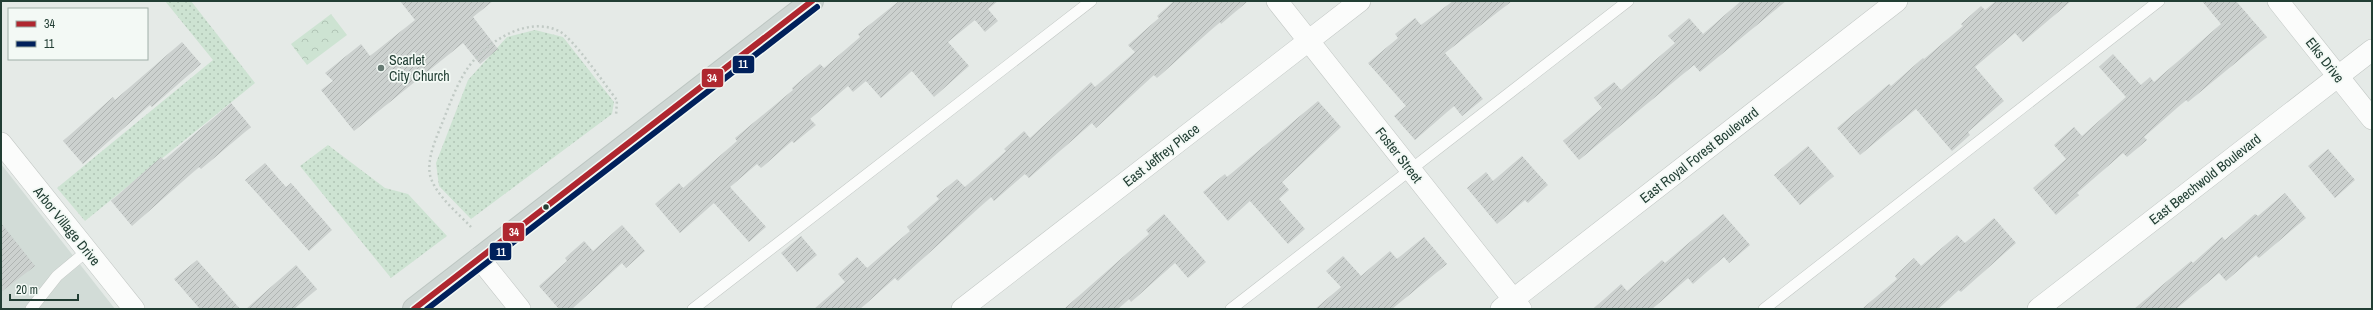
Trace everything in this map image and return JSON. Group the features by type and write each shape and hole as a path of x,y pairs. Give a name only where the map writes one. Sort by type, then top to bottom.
{"main road":[{"path":"414,309 812,1"}],"street":[{"name":"Foster Street","path":"1277,1 1411,170 1512,306"},
{"name":"East Jeffrey Place","path":"962,309 1360,1"},
{"name":"East Royal Forest Boulevard","path":"1512,306 1897,1"},
{"name":"Elks Drive","path":"2278,1 2372,119"},
{"name":"East Beechwold Boulevard","path":"2038,309 2372,50"},
{"name":"Arbor Village Drive","path":"1,143 87,251 128,307"},
{"path":"479,258 520,309"}],"lane":[{"path":"693,309 1091,1"},
{"path":"1231,309 1628,1"},
{"path":"1764,309 2159,1"},
{"path":"31,309 57,276 87,251"}],"path":[{"path":"471,227 435,187 429,167 436,138 459,86 475,59 497,41 508,34 530,27 543,26 564,34 617,100 616,116"}],"shaded area":[{"path":"1,164 115,309 1,309"}],"green space":[{"path":"165,1 191,1 255,83 85,221 57,188 213,60"},
{"path":"331,14 347,35 307,65 291,44"},
{"path":"535,30 563,37 614,102 612,114 471,219 439,186 436,163 468,80 507,37"},
{"path":"328,145 385,188 408,194 447,236 391,278 300,166"}],"building":[{"name":"Scarlet City Church","path":"400,1 493,1 473,17 498,49 480,64 463,43 354,131 321,90 333,81 325,73 361,44 370,56 415,20"},
{"path":"899,1 998,1 988,9 998,21 985,32 975,20 948,42 969,66 934,97 912,71 881,98 866,81 853,92 848,86 810,119 816,125 794,143 792,141 761,168 757,164 730,187 766,227 749,242 714,203 680,233 655,204 679,183 683,188 737,141 735,138 793,90 792,88 820,64 824,68 860,37 858,34"},
{"path":"1174,1 1248,1 1221,24 1220,22 1157,78 1154,75 1096,128 1092,123 1029,178 1025,174 994,201 991,197 898,281 895,278 860,309 814,309 845,282 838,274 857,257 867,268 910,231 907,227 939,199 936,196 957,179 965,187 1006,151 1004,149 1024,131 1030,138 1091,82 1095,87 1135,52 1128,45 1159,18 1157,16"},
{"path":"1453,1 1512,1 1445,53 1483,99 1462,116 1454,106 1415,140 1394,116 1406,106 1368,63 1398,38 1395,34 1415,18 1421,25"},
{"path":"1741,1 1786,1 1700,72 1694,65 1579,160 1563,141 1602,108 1594,98 1614,82 1621,90 1675,43 1668,36 1689,18 1703,34"},
{"path":"1996,1 2071,1 2023,42 2015,33 1975,67 2004,101 1968,132 1970,135 1952,151 1916,109 1860,155 1837,128 1889,84 1891,86 1963,26 1961,24 1981,6 1985,10"},
{"path":"2202,1 2236,1 2267,37 2188,102 2186,100 2144,137 2147,140 2127,157 2123,153 2077,193 2079,195 2056,215 2033,188 2066,159 2054,145 2074,127 2082,136 2126,97 2099,67 2113,54 2141,85 2150,77 2154,82 2221,24"},
{"path":"182,42 201,64 152,107 150,105 83,164 63,141 113,97 115,100"},
{"path":"1318,101 1341,127 1282,182 1289,190 1279,199 1305,229 1288,244 1250,201 1228,221 1203,192 1225,174 1227,177"},
{"path":"231,103 251,127 201,169 199,167 132,226 111,201 161,157 164,160"},
{"path":"1808,146 1834,176 1800,205 1774,175"},
{"path":"2328,149 2355,180 2335,198 2308,166"},
{"path":"1522,156 1548,185 1528,203 1525,200 1497,224 1467,188 1486,172 1493,181"},
{"path":"265,163 286,187 291,183 332,230 309,251 245,180"},
{"path":"2285,193 2306,218 2259,258 2256,255 2226,281 2219,273 2176,309 2134,309 2191,261 2193,263 2222,237 2225,240 2255,214 2258,216"},
{"path":"1164,214 1206,262 1188,278 1175,263 1131,302 1129,299 1118,309 1064,309 1149,234 1146,230"},
{"path":"1723,214 1750,245 1729,263 1724,257 1693,284 1688,278 1652,309 1593,309 1621,284 1627,291 1662,260 1665,263"},
{"path":"1994,218 2016,243 1961,292 1959,290 1938,309 1862,309 1897,279 1895,276 1914,258 1921,266 1957,235 1965,243"},
{"path":"1,223 35,266 1,292"},
{"path":"622,225 645,251 626,268 622,263 572,309 559,309 539,286 567,261 565,258 584,241 593,251"},
{"path":"801,236 817,255 797,272 781,253"},
{"path":"1424,237 1447,264 1392,309 1315,309 1341,287 1326,271 1343,256 1361,276 1390,251 1397,259"},
{"path":"197,260 240,309 200,309 174,279"},
{"path":"296,265 317,289 294,309 246,309"}],"transit line":[{"name":"34","path":"414,309 812,1"},
{"name":"11","path":"427,309 817,7"}],"place":[{"name":"Scarlet City Church","path":"381,68"}]}
